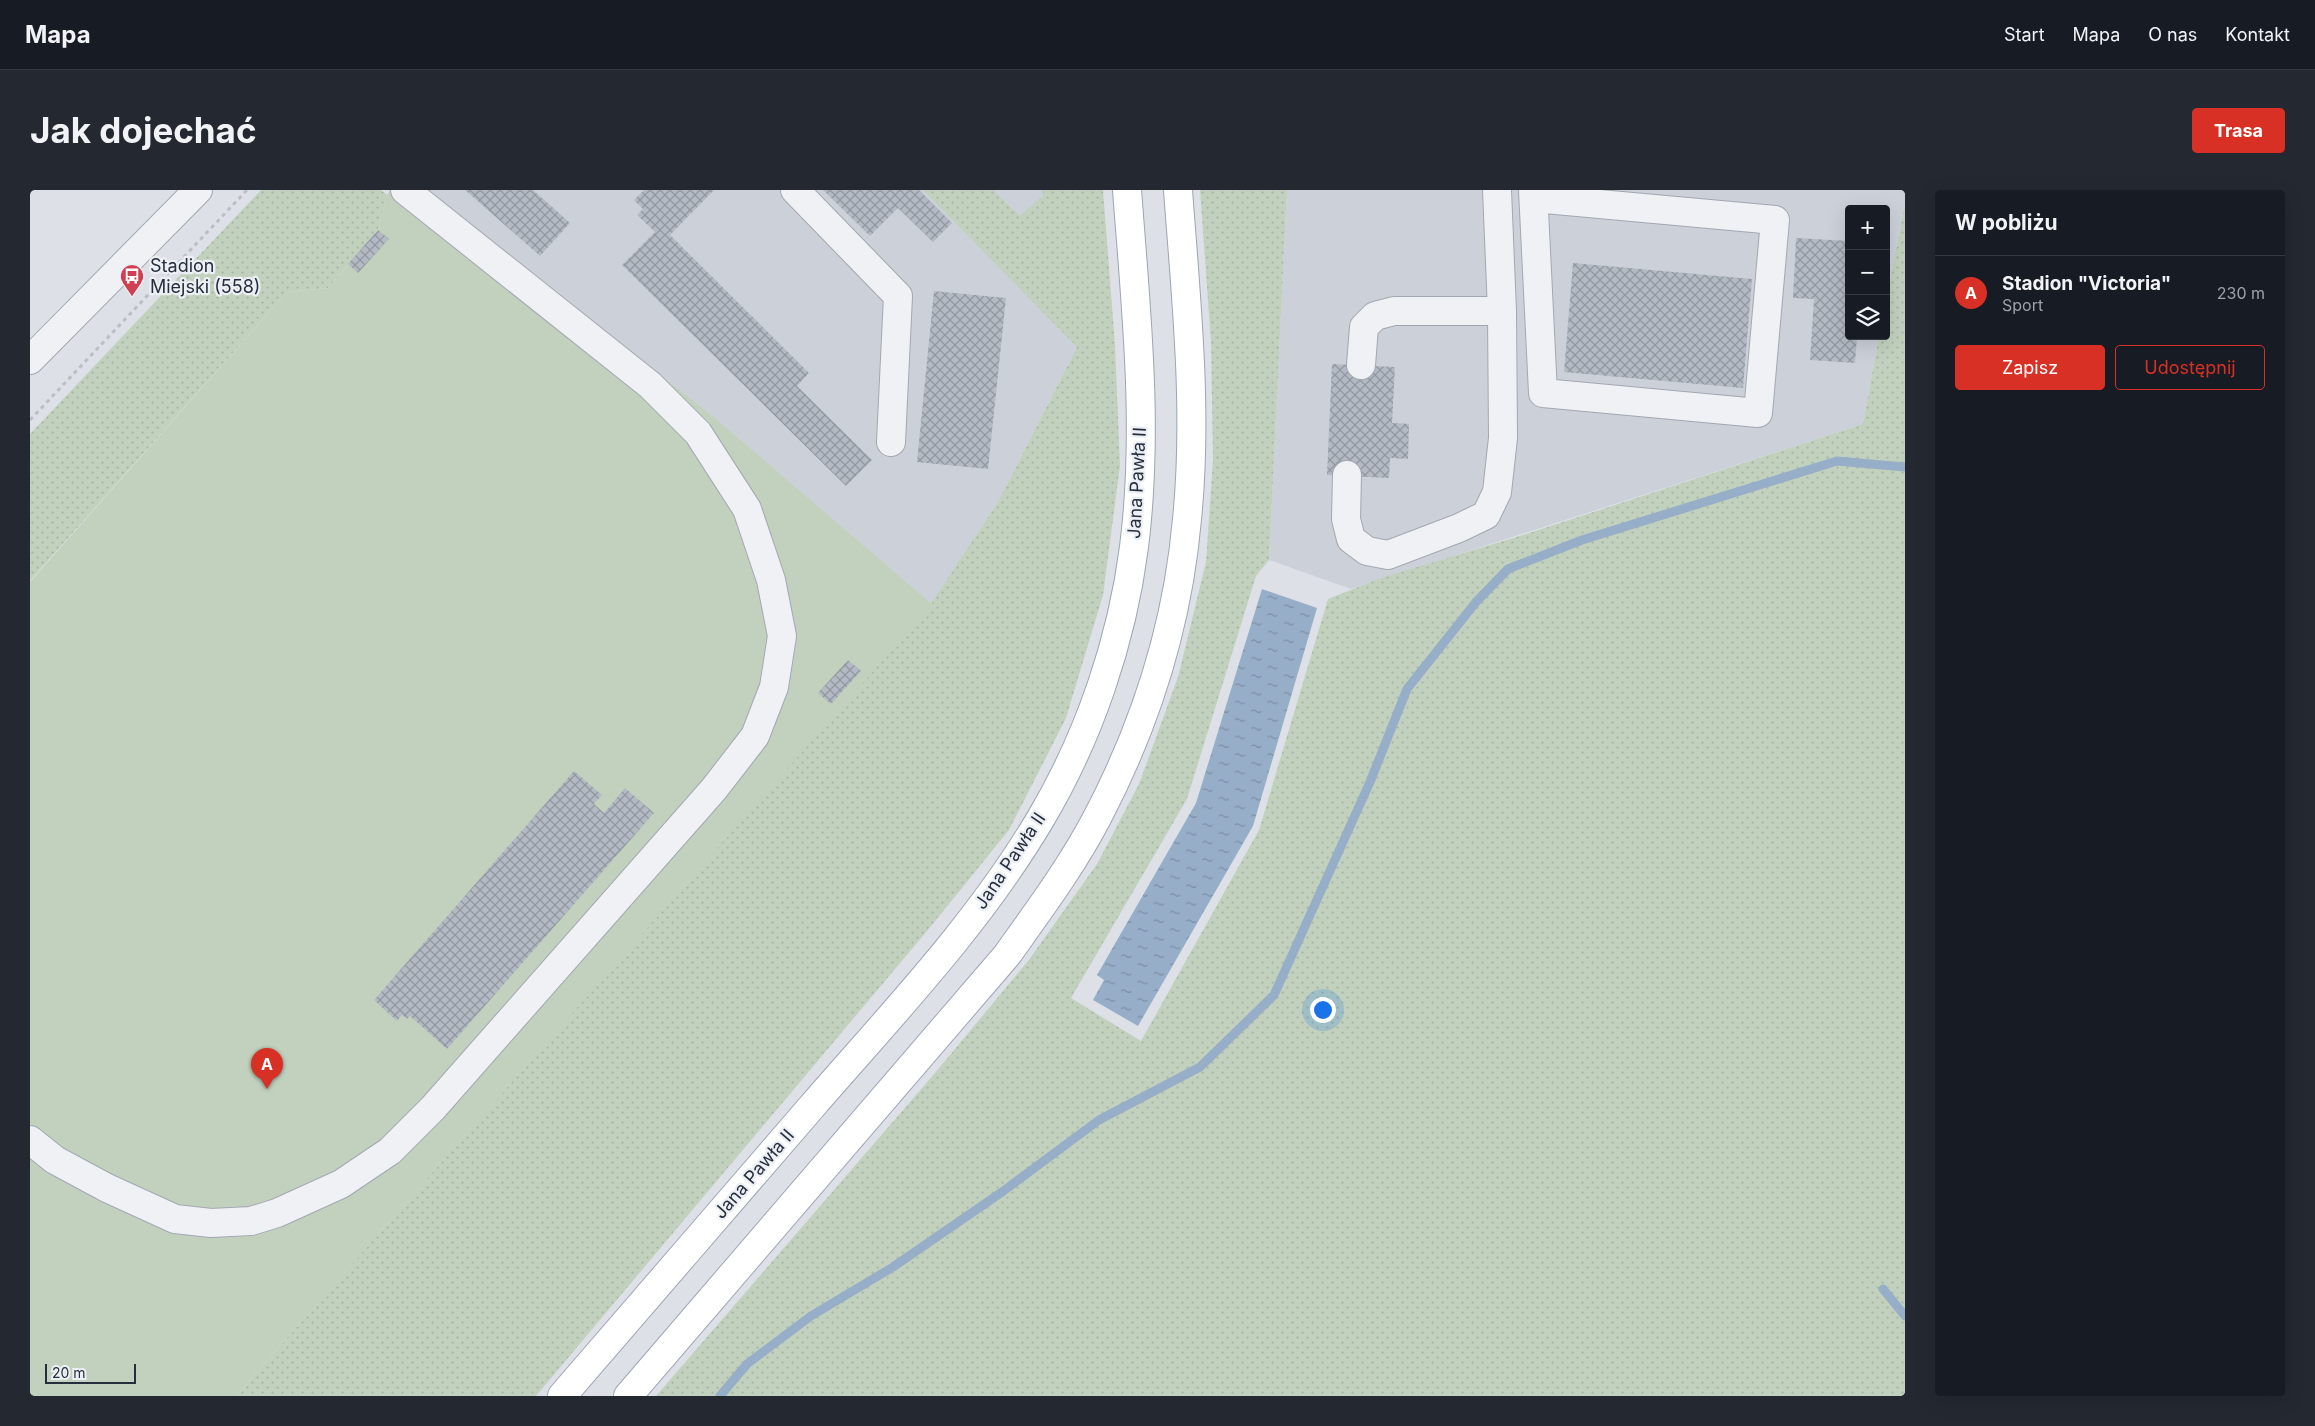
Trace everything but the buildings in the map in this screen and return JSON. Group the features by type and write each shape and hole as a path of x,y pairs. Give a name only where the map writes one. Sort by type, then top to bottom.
{"main road":[{"name":"Jana Pawła II","path":"562,1396 943,956 1009,867 1042,817 1071,760 1107,666 1124,603 1134,550 1140,489 1140,384 1128,190"},
{"path":"628,1396 1006,955 1052,893 1083,843 1132,745 1153,686 1171,623 1188,518 1191,440 1189,358 1178,190"}],"street":[{"path":"30,360 198,190"},
{"path":"30,1140 55,1160 107,1188 175,1218 211,1224 251,1221 277,1213 341,1184 390,1151 433,1108 707,796 755,736 774,687 782,636 773,589 747,509 698,432 650,385 405,190"},
{"path":"796,190 898,296 891,442"},
{"path":"1347,476 1346,519 1352,539 1367,551 1388,554 1459,528 1486,515 1497,492 1503,438 1502,311 1497,190"},
{"path":"1534,194 1775,220 1758,413 1543,392 1534,194"},
{"path":"1360,365 1364,327 1376,316 1394,311 1502,311"}],"path":[{"path":"30,420 248,190"}],"shaded area":[{"path":"426,190 1068,190 1077,347 998,502 932,604 714,417"},
{"path":"1287,190 1905,190 1905,203 1890,280 1890,205 1845,205 1845,340 1878,340 1863,424 1351,589 1269,560"}],"green space":[{"path":"261,190 381,190 387,195 378,230 328,288 287,292 30,581 30,434"},
{"path":"390,190 426,190 714,417 932,604 236,1396 30,1396 30,582 287,292 328,288 378,230"},
{"path":"923,190 993,190 1020,216 1043,195 1042,190 1103,190 1115,345 1120,466 1103,595 1066,718 1009,830 927,931 536,1396 236,1396 931,604 998,502 1077,347"},
{"path":"1200,190 1287,190 1269,560 1256,576 1187,799 1071,998 1141,1041 1259,830 1328,599 1381,578 1526,534 1863,424 1878,340 1890,340 1890,280 1905,203 1905,1396 656,1396 935,1073 1028,961 1097,864 1139,784 1178,677 1206,562 1213,460 1211,342"}],"water":[{"path":"1262,589 1317,608 1253,826 1138,1026 1093,1000 1104,980 1097,975 1196,803"}],"waterway":[{"path":"720,1396 747,1364 811,1316 893,1267 1002,1192 1099,1120 1200,1067 1274,995 1370,782 1407,689 1476,602 1508,569 1582,540 1837,461 1905,467"},
{"path":"1883,1289 1905,1316"}],"place":[{"name":"Stadion Miejski (558)","path":"132,297"},
{"name":"Stadion \"Victoria\"","path":"267,1089"}]}
